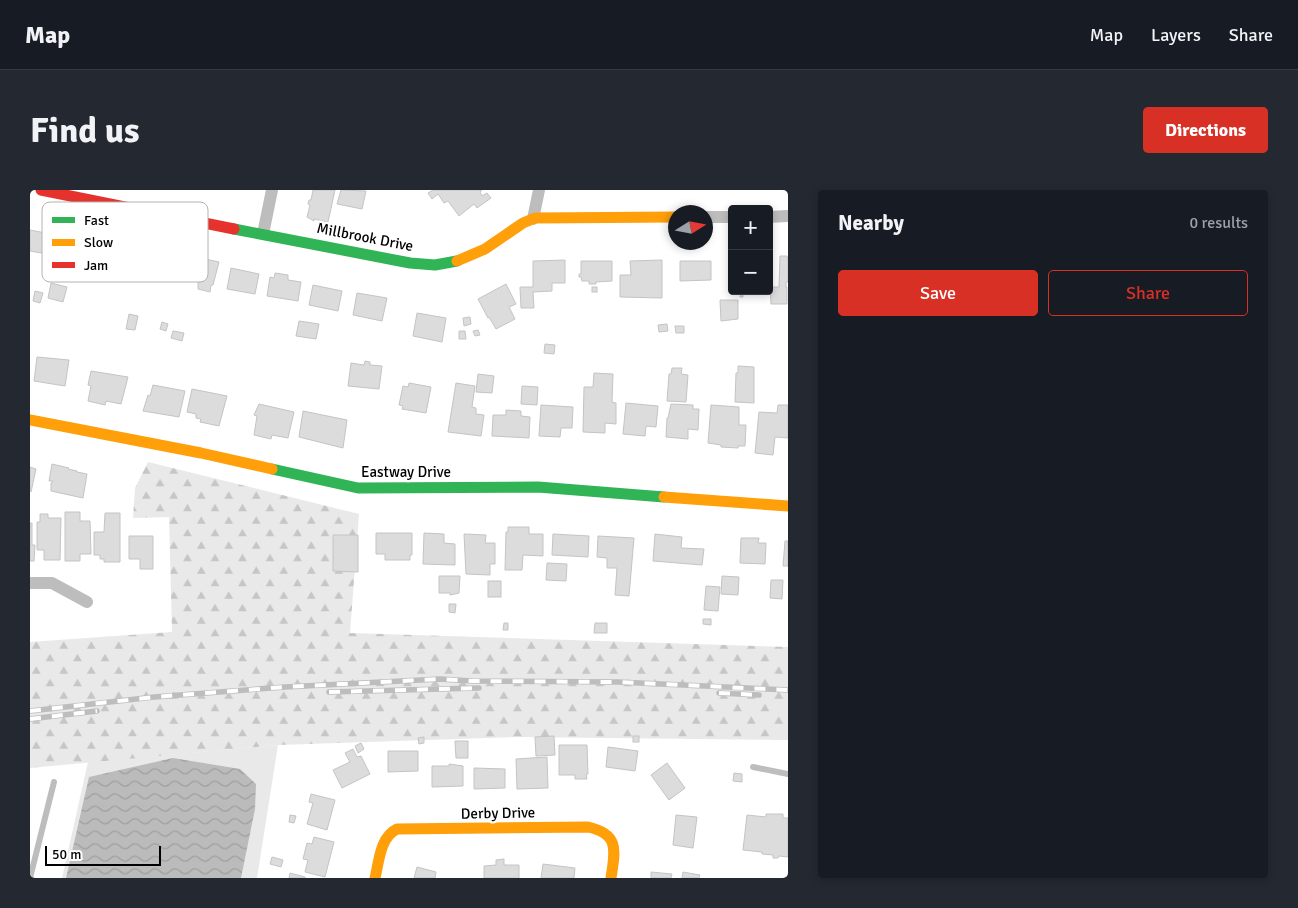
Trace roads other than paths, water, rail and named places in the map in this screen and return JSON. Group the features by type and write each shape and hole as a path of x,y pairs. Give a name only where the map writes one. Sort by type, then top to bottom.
{"street":[{"name":"Millbrook Drive","path":"41,190 102,202"},
{"path":"263,234 272,190"},
{"path":"533,219 539,190"},
{"path":"773,216 788,216"},
{"name":"Millbrook Drive","path":"208,223 385,259 418,264 440,264 458,261 480,251 533,219 553,217 668,217"},
{"path":"713,217 728,217"},
{"name":"Eastway Drive","path":"30,420 201,453 358,488 538,487 788,506"},
{"path":"30,583 52,583 87,602"},
{"name":"Derby Drive","path":"375,878 385,840 391,831 396,829 588,827 599,828 611,836 614,851 611,878"}],"lane":[{"path":"754,767 788,774"},
{"path":"30,878 54,782"}],"water":[{"path":"173,758 240,769 256,784 255,809 241,878 66,878 89,777"}],"railway":[{"path":"30,711 154,697 285,687 440,679 618,682 788,690"},
{"path":"329,692 479,688"},
{"path":"719,693 759,695"},
{"path":"30,719 97,711"}]}
